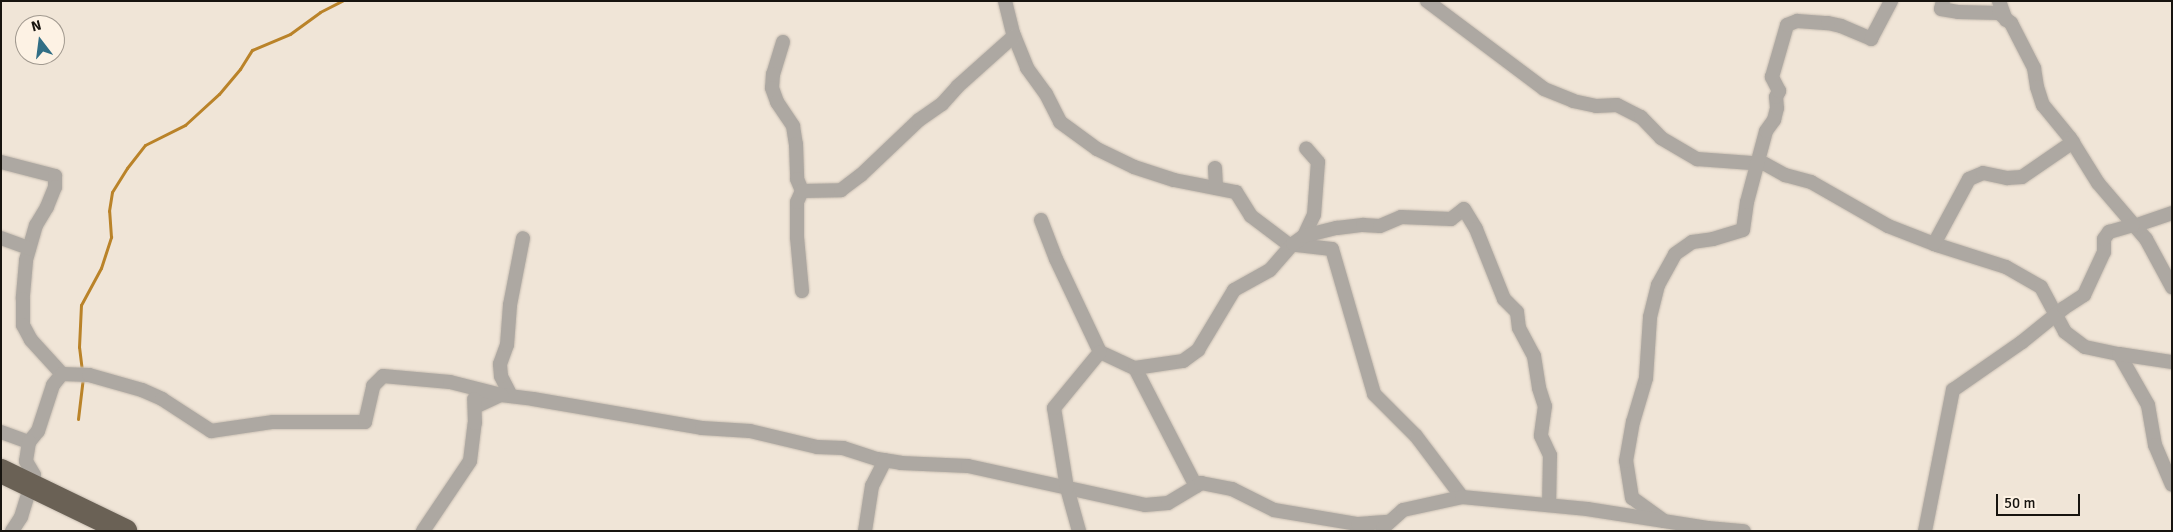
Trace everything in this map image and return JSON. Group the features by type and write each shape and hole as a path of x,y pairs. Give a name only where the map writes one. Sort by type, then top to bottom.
{"highway":[{"path":"1,471 125,531"}],"street":[{"path":"1005,1 1014,36 1027,68 1046,94 1060,122 1097,149 1134,167 1174,180 1236,192 1251,216 1288,244 1337,228 1380,226 1401,218 1451,218 1464,210 1476,229 1504,298 1517,312 1519,328 1534,356 1539,388 1545,406 1541,436 1550,455 1549,506"},
{"path":"1428,1 1544,89 1573,101 1596,106 1617,105 1641,117 1661,138 1697,159 1766,164 1785,175 1811,182 1888,226 1934,244 2006,267 2041,287 2058,316 2064,332 2085,347 2172,362"},
{"path":"1664,521 1632,498 1626,461 1633,422 1646,378 1650,317 1658,285 1675,254 1692,242 1713,239 1743,230 1747,202 1766,131 1774,120 1777,108 1776,96 1779,90 1772,77 1787,25 1797,21 1840,26 1871,39 1890,1"},
{"path":"1943,1 1941,9 1999,14 2010,24 2034,68 2043,105 2073,142 2098,183 2146,239 2172,287"},
{"path":"1999,1 2006,20"},
{"path":"802,192 841,190 861,176 919,120 942,104 958,86 1014,36"},
{"path":"783,42 773,74 772,88 777,102 793,126 796,144 798,179 802,192 797,202 802,291"},
{"path":"1934,244 1969,179 1983,173 2007,178 2022,177 2073,142"},
{"path":"1041,220 1056,259 1100,352 1135,368 1183,361 1198,350 1234,290 1270,270 1298,240 1314,215 1318,162 1306,148"},
{"path":"1,162 55,176 52,194 36,226 29,248 22,299 23,325 31,340 62,374 89,375 142,390 162,399 211,431 273,422 365,422 373,386 383,376 450,382 469,389 506,396 702,428 750,431 816,447 843,448 901,463 968,466 1145,505 1168,503 1201,482 1232,489 1274,510 1358,524 1385,526 1403,510 1462,497 1744,531"},
{"path":"1215,168 1216,188"},
{"path":"1925,531 1953,390 2058,316 2064,308 2084,295 2097,270 2104,252 2104,239 2109,232 2172,213"},
{"path":"1,238 29,248"},
{"path":"506,396 500,364 507,345 510,305 524,238"},
{"path":"1298,240 1332,249 1374,394 1416,436 1462,497"},
{"path":"1078,531 1067,488 1054,408 1100,352"},
{"path":"2119,354 2148,404 2154,445 2172,486"},
{"path":"1135,368 1196,486"},
{"path":"12,531 21,517 34,476 26,461 29,442 38,431 53,386 62,374"},
{"path":"423,531 470,461 476,402 469,389"},
{"path":"475,407 506,396"},
{"path":"1,432 29,442"},
{"path":"865,531 872,486 885,460"}],"waterway":[{"path":"82,371 79,347 81,305 101,268 111,237 109,211 112,192 127,168 145,145 185,125 219,94 240,69 252,50 290,34 320,12 342,1"},
{"path":"78,419 83,377"}]}
